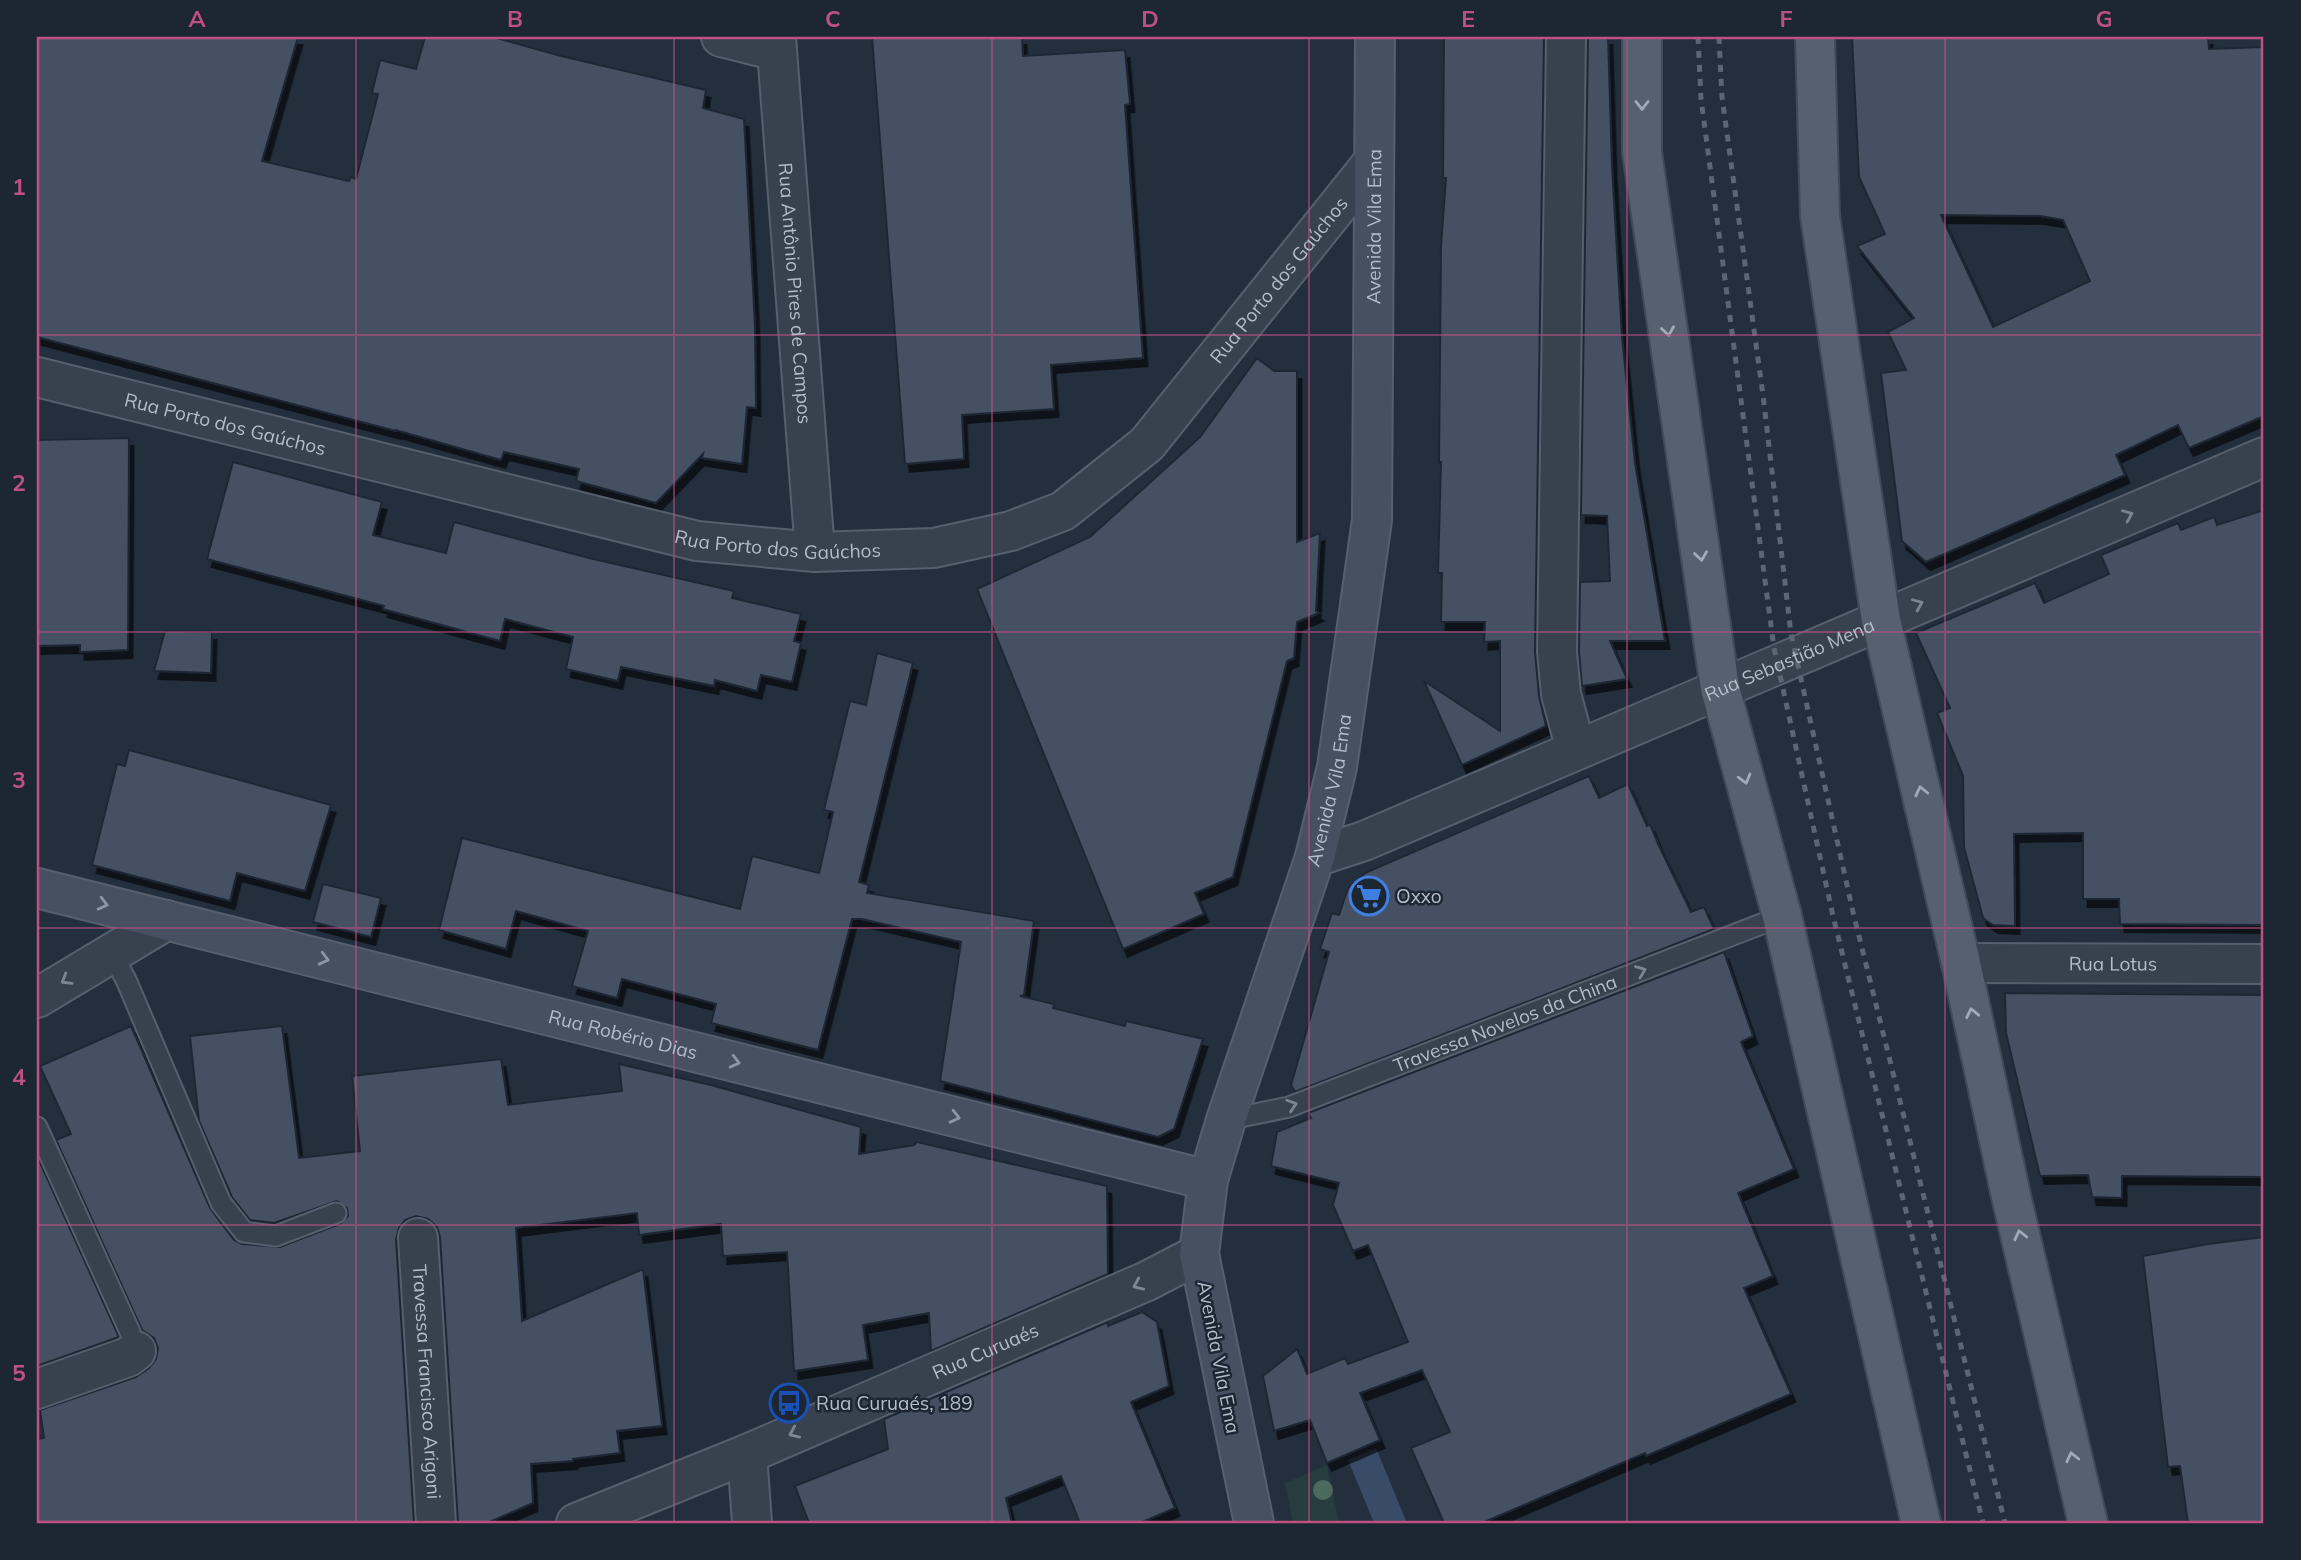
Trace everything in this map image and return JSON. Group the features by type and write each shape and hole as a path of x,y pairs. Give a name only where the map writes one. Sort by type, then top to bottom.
{"main road":[{"name":"Avenida Vila Ema","path":"1254,1523 1199,1254 1208,1180 1315,857 1337,767 1372,520 1375,37"},
{"path":"1642,37 1644,165 1720,688 1782,916 1921,1523"},
{"path":"1815,37 1820,216 1881,620 2088,1523"},
{"name":"Rua Robério Dias","path":"37,888 1208,1180"}],"street":[{"path":"721,37 777,44"},
{"path":"1566,37 1557,652 1562,694 1576,750"},
{"name":"Rua Antônio Pires de Campos","path":"777,44 815,552"},
{"name":"Rua Porto dos Gaúchos","path":"37,377 697,541 815,552 934,548 1011,531 1063,511 1147,444 1374,161"},
{"name":"Rua Sebastião Mena","path":"1315,857 1364,841 2264,457"},
{"path":"37,998 167,920"},
{"name":"Rua Lotus","path":"1961,962 2264,964"},
{"name":"Travessa Francisco Arigoni","path":"418,1238 436,1523"},
{"name":"Rua Curuaés","path":"576,1523 747,1454 1134,1287 1199,1254"},
{"path":"37,1389 128,1357 136,1351"},
{"path":"747,1454 752,1523"}],"lane":[{"name":"Travessa Novelos da China","path":"1226,1121 1289,1107 1782,916"},
{"path":"112,953 127,982 221,1203 244,1232 275,1236 336,1213"},
{"path":"37,1127 130,1332 136,1351"}],"green space":[{"path":"1327,1465 1339,1523 1293,1523 1285,1483"}],"water":[{"path":"1376,1448 1407,1523 1374,1523 1348,1460"}],"building":[{"path":"37,37 298,37 262,161 349,181 351,177 356,179 378,94 372,93 380,60 416,69 425,37 493,37 706,90 703,108 744,119 755,327 756,408 747,407 742,464 702,458 703,454 656,503 576,481 579,469 504,452 501,460 37,337"},
{"path":"872,37 1022,37 1023,56 1125,50 1130,104 1125,105 1143,358 1051,365 1054,409 962,415 964,459 905,464"},
{"path":"1444,37 1544,37 1535,652 1539,696 1546,726 1462,765 1424,681 1500,731 1500,641 1484,642 1485,622 1441,622 1442,573 1438,573 1441,246 1446,178 1443,178"},
{"path":"1588,37 1608,37 1622,337 1635,463 1665,641 1610,641 1627,679 1582,686 1579,651 1580,582 1610,581 1607,516 1581,515"},
{"path":"1852,37 2208,37 2209,49 2264,47 2264,416 2189,448 2178,425 2116,455 2125,475 1926,562 1902,541 1881,373 1906,370 1888,332 1914,318 1857,246 1885,234 1859,177","holes":["1941,215 2040,216 2063,220 2090,281 1993,327"]},
{"path":"1257,358 1274,371 1297,371 1297,542 1320,533 1316,611 1319,613 1297,622 1294,658 1287,661 1233,877 1195,893 1204,914 1123,949 977,589 1090,537 1200,437"},
{"path":"129,438 128,650 80,652 80,645 37,646 37,440"},
{"path":"233,462 382,502 373,535 446,553 454,522 589,558 734,591 732,598 801,614 794,641 801,643 792,682 761,675 757,691 715,680 714,686 621,667 618,681 566,669 573,637 505,619 500,641 383,609 384,606 207,559"},
{"path":"2264,510 2264,925 2120,924 2119,899 2083,899 2083,833 2014,834 2015,926 1993,925 1983,918 1964,847 1963,776 1937,713 1950,708 1916,633 2035,583 2044,603 2109,574 2101,555 2178,523 2181,530 2214,517 2217,525"},
{"path":"165,631 212,632 211,673 154,671"},
{"path":"877,653 913,663 859,882 869,885 867,893 1034,921 1024,995 1020,996 1054,1004 1053,1008 1125,1026 1126,1021 1203,1039 1174,1129 1158,1137 940,1081 961,942 852,919 818,1050 711,1023 716,1004 622,979 617,998 572,986 588,931 516,911 506,949 439,930 462,838 740,909 752,856 819,873 833,812 824,810 850,701 866,705"},
{"path":"129,750 331,805 305,891 237,873 230,901 92,865 117,764 125,766"},
{"path":"1589,776 1599,798 1628,784 1691,912 1704,907 1714,929 1295,1092 1291,1085 1329,952 1320,949 1332,913 1339,915 1348,888 1365,873"},
{"path":"323,884 381,898 371,937 313,922"},
{"path":"1724,952 1753,1036 1741,1042 1794,1169 1738,1193 1773,1276 1744,1288 1791,1394 1482,1523 1444,1523 1411,1448 1450,1432 1422,1370 1360,1393 1380,1440 1327,1463 1310,1420 1274,1431 1263,1376 1297,1349 1307,1374 1345,1358 1348,1364 1408,1342 1368,1245 1353,1251 1333,1205 1339,1183 1271,1166 1277,1132 1311,1118 1308,1113"},
{"path":"2005,993 2264,995 2264,1177 2122,1176 2122,1198 2092,1197 2088,1175 2040,1176 2006,1033"},
{"path":"131,1026 210,1208 234,1240 242,1244 280,1247 340,1224 348,1216 347,1208 337,1201 274,1223 250,1220 232,1197 199,1121 190,1036 282,1026 299,1158 360,1151 352,1076 501,1059 508,1105 622,1091 619,1064 711,1085 861,1127 859,1154 914,1145 917,1142 1107,1186 1108,1274 931,1351 929,1313 863,1325 868,1360 794,1371 787,1252 723,1256 721,1224 639,1235 637,1213 516,1228 522,1321 643,1269 662,1426 617,1431 620,1453 573,1461 531,1464 533,1503 487,1523 458,1523 440,1237 437,1227 428,1219 416,1216 405,1220 396,1239 414,1523 37,1523 37,1439 44,1438 40,1410 136,1377 156,1359 158,1348 154,1338 142,1330 56,1140 71,1134 40,1066"},
{"path":"37,1156 119,1337 37,1366"},
{"path":"2264,1237 2264,1523 2188,1523 2180,1466 2168,1467 2143,1256"},
{"path":"1142,1312 1157,1322 1169,1386 1131,1402 1175,1508 1140,1523 1080,1523 1061,1476 1006,1498 1012,1523 809,1523 795,1486 888,1449 884,1419 1108,1322 1108,1326"}],"railway":[{"path":"1698,37 1701,99 1774,648 1833,916 1983,1523"},
{"path":"1719,37 1722,97 1763,395 1791,634 1853,912 2005,1523"}],"place":[{"name":"Oxxo","path":"1369,896"},
{"name":"Rua Curuaés, 189","path":"789,1403"}]}
